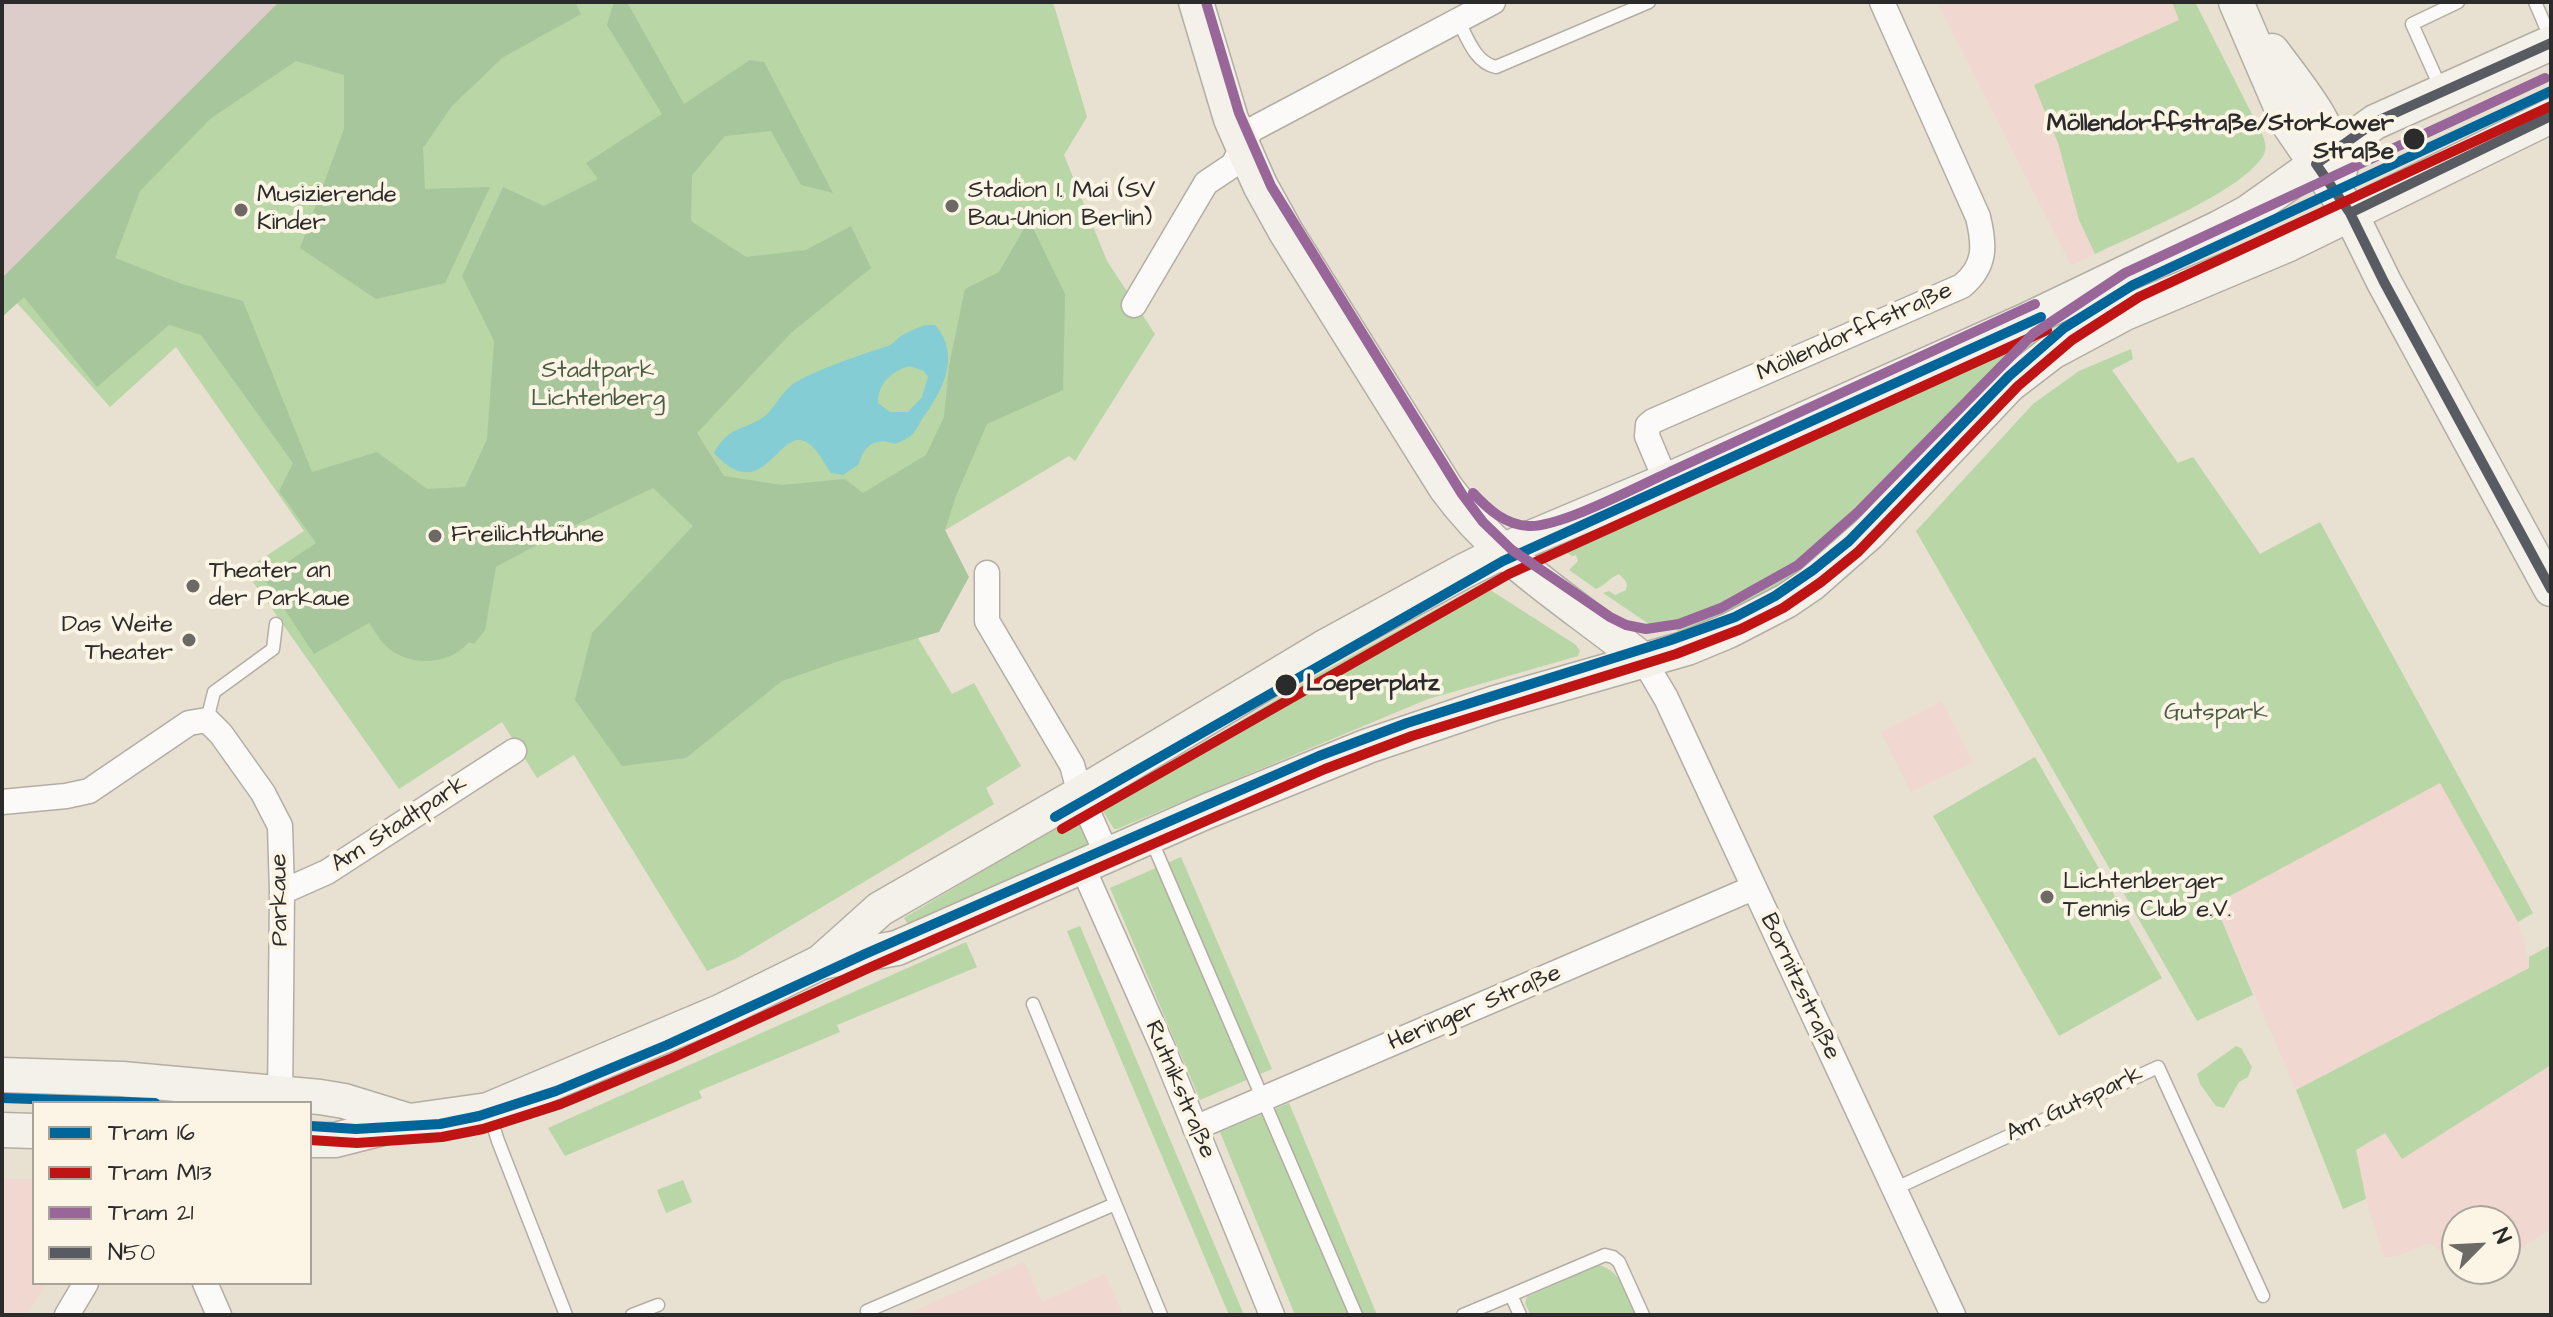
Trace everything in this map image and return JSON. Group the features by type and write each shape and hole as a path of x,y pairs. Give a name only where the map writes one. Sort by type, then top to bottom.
{"main road":[{"path":"1196,2 1243,148 1286,232 1446,488 1475,525 1502,552 1644,661"},
{"path":"2237,4 2288,123 2326,157 2384,282 2551,589"},
{"path":"312,1140 335,1140 410,1121 488,1110 720,1012 821,962 880,909 1080,794 1323,648 1502,552 2025,321 2219,228 2247,213 2375,122 2551,41"},
{"path":"821,962 897,948 1150,836 1368,746 1495,703 1687,648 1728,631 1786,601 1811,584 1869,533 2009,385 2052,352 2125,313 2289,244 2551,116"},
{"path":"2,1075 162,1093 344,1101 410,1121"},
{"path":"2,1130 32,1131"}],"street":[{"path":"1134,305 1206,183 1233,165 1251,130 1493,2"},
{"name":"Möllendorffstraße","path":"1666,481 1647,436 1648,425 1653,421 1962,286 1974,276 1981,264 1984,250 1978,217 1882,2"},
{"name":"Rutnikstraße","path":"987,573 987,621 1072,765 1095,861 1195,1128 1272,1315"},
{"name":"Bornitzstraße","path":"1644,661 1666,698 1953,1315"},
{"path":"2,802 89,791 189,723 207,720"},
{"name":"Parkaue","path":"207,720 221,734 273,810 280,826 280,1098"},
{"name":"Am Stadtpark","path":"282,892 327,872 514,751"},
{"name":"Heringer Straße","path":"1195,1128 1753,888"},
{"path":"67,1315 85,1285"},
{"path":"206,1285 219,1315"}],"lane":[{"path":"1458,20 1478,58 1486,65 1496,67 1649,2"},
{"path":"2442,92 2412,24 2458,2"},
{"path":"2535,2 2551,41"},
{"path":"207,720 214,692 273,649 276,624"},
{"path":"1150,836 1356,1315"},
{"path":"1033,1004 1161,1315"},
{"name":"Am Gutspark","path":"1894,1189 2158,1067 2263,1296"},
{"path":"488,1110 566,1315"},
{"path":"868,1315 867,1311 1115,1204"},
{"path":"1463,1315 1605,1255 1619,1262 1643,1315"},
{"path":"1511,1295 1520,1315"},
{"path":"632,1315 658,1305"}],"shaded area":[{"path":"2,2 302,2 2,301"},
{"path":"1937,2 2172,2 2180,20 2034,85 2058,143 2079,220 2095,254 2071,265"},
{"path":"1942,701 1973,762 1911,792 1881,732"},
{"path":"2440,782 2518,922 2530,967 2296,1090 2215,904"},
{"path":"2551,1065 2551,1229 2521,1248 2521,1205 2441,1205 2441,1251 2429,1243 2397,1256 2384,1257 2366,1199 2356,1151 2385,1133 2402,1158"},
{"path":"2,1179 32,1179 32,1285 46,1285 26,1315 2,1315"},
{"path":"1024,1262 1042,1302 1105,1274 1123,1315 905,1315"}],"green space":[{"path":"279,2 575,2 581,14 502,58 452,106 423,148 425,189 490,187 445,283 376,299 300,248 344,129 344,75 296,61 210,119 140,191 115,258 182,284 243,301 312,472 377,452 427,489 465,487 487,439 494,341 462,276 503,187 544,206 598,179 586,163 662,114 607,25 614,2 627,2 684,104 750,60 764,62 833,193 801,185 771,131 725,136 692,175 691,221 746,257 806,250 851,226 871,268 791,333 697,433 724,476 782,485 845,479 863,493 926,455 944,417 949,366 965,289 999,272 1029,220 1065,294 1063,390 987,424 945,530 969,577 939,632 782,681 686,758 622,766 575,700 592,633 693,526 653,488 496,567 485,630 474,644 469,642 450,656 427,661 403,657 384,644 369,623 314,654 264,578 316,543 279,491 293,463 201,335 169,325 97,387 24,297 2,317 2,278"},
{"name":"Stadtpark Lichtenberg","path":"302,2 1053,2 1087,117 1064,155 1107,261 1155,334 1075,461 1069,456 877,571 952,694 974,683 1021,766 986,788 994,804 737,958 707,971 574,755 537,778 502,722 399,789 253,582 257,562 304,531 176,347 110,407 9,294"},
{"path":"2172,2 2195,2 2263,136 2265,151 2253,168 2213,196 2095,254 2079,220 2058,143 2034,85 2179,20"},
{"path":"2030,331 2036,342 2005,368 1913,469 1798,576 1746,606 1679,632 1670,623 1652,626 1603,593 1609,591 1615,595 1626,590 1625,580 1619,574 1596,589 1569,570 1578,561 1576,555 1572,556 1553,544"},
{"name":"Gutspark","path":"2131,349 2133,359 2112,370 2178,463 2193,457 2260,554 2320,522 2533,913 2518,922 2440,783 2215,904 2253,995 2197,1021 1916,531 2033,404 2079,371"},
{"name":"Loeperplatz","path":"1484,586 1576,645 1580,651 1578,656 1428,699 1114,829 1103,811 1106,803 1310,679 1476,587"},
{"name":"Lichtenberger Tennis Club e.V.","path":"2035,757 2162,978 2059,1036 1933,816"},
{"path":"1070,819 1077,820 1088,840 1087,846 909,926 904,918"},
{"path":"1181,857 1272,1069 1200,1100 1110,888"},
{"path":"1080,926 1244,1315 1229,1315 1073,946 1067,931"},
{"path":"966,942 977,967 837,1025 840,1032 699,1091 702,1098 565,1156 548,1128"},
{"path":"2551,945 2551,1065 2402,1159 2385,1133 2356,1150 2366,1199 2343,1209 2296,1090 2529,968 2529,957"},
{"path":"2236,1046 2241,1048 2252,1067 2224,1108 2216,1106 2200,1084 2197,1074"},
{"path":"1289,1103 1377,1315 1295,1315 1220,1132"},
{"path":"683,1180 692,1202 666,1213 657,1190"},
{"path":"1599,1265 1618,1278 1636,1315 1530,1314 1525,1303 1527,1297"}],"water":[{"path":"925,325 935,325 943,337 948,361 936,397 908,438 895,444 882,441 871,444 859,464 843,475 831,473 813,447 801,440 791,442 760,468 747,472 732,468 714,453 730,434 766,415 796,382 890,345","holes":["909,366 924,371 928,377 922,397 908,412 890,412 878,403 880,390 891,375"]}],"tram line":[{"name":"21","path":"1206,2 1239,113 1271,186 1462,494 1483,522 1512,550 1610,617 1626,625 1646,629 1679,624 1721,608 1798,565 1858,512 2033,334 2125,273 2545,78"},
{"name":"16","path":"312,1126 356,1129 440,1124 479,1116 556,1091 667,1045 865,954 1319,756 1407,723 1735,617 1775,596 1849,541 2009,376 2064,328 2133,285 2551,91"},
{"name":"M13","path":"312,1140 357,1143 442,1137 483,1129 561,1104 672,1058 871,967 1325,769 1412,736 1676,654 1741,629 1783,608 1858,552 2018,386 2072,340 2139,297 2551,106"},
{"name":"21","path":"1473,493 1491,510 1512,523 1529,526 1561,520 2035,304"},
{"name":"16","path":"1055,817 1503,561 2041,317"},
{"name":"M13","path":"1062,829 1509,574 2047,330"},
{"name":"16","path":"2,1098 94,1101"}],"transit line":[{"name":"N50","path":"2551,43 2375,122 2316,164 2350,213 2384,282 2551,589"},
{"name":"N50","path":"2350,213 2551,116"}],"place":[{"name":"Möllendorffstraße/Storkower Straße","path":"2414,139"},
{"name":"Stadion 1. Mai (SV Bau-Union Berlin)","path":"952,206"},
{"name":"Musizierende Kinder","path":"241,210"},
{"name":"Freilichtbühne","path":"435,536"},
{"name":"Theater an der Parkaue","path":"193,586"},
{"name":"Das Weite Theater","path":"189,640"},
{"name":"Loeperplatz","path":"1286,685"},
{"name":"Lichtenberger Tennis Club e.V.","path":"2047,897"}]}
